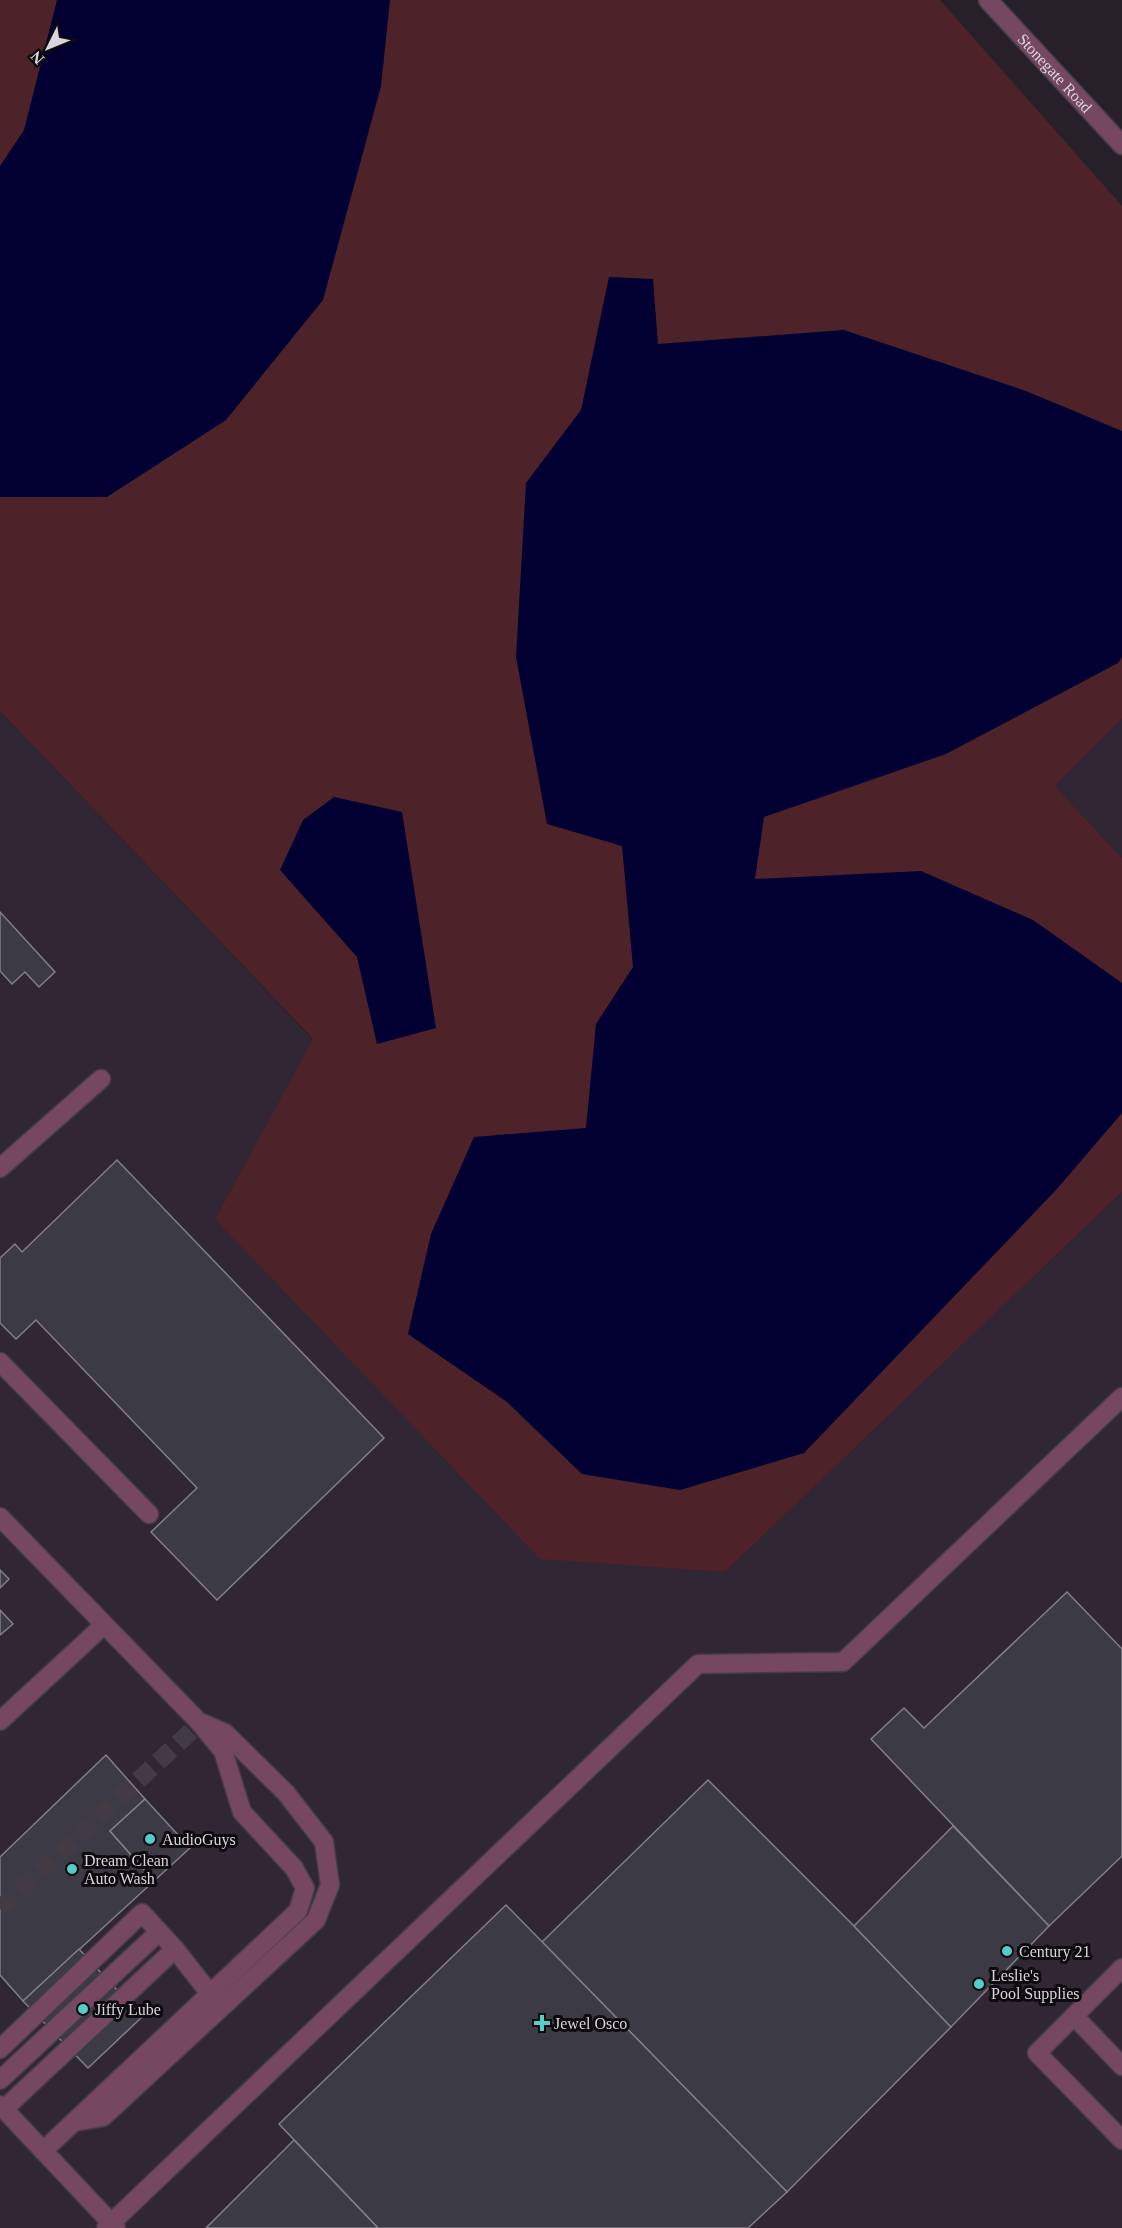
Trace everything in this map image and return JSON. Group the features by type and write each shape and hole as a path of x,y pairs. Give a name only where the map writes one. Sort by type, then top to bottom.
{"street":[{"name":"Stonegate Road","path":"988,0 1122,145"},
{"path":"4,1157 101,1079"},
{"path":"0,1362 149,1514"},
{"path":"175,1949 2,2107 111,2226 698,1664 843,1662 1122,1397"},
{"path":"0,1516 200,1723 223,1751 242,1812 294,1868 305,1888 298,1911 44,2151"},
{"path":"0,1721 104,1625"},
{"path":"75,2122 103,2116 316,1920 330,1885 324,1842 286,1793 225,1733 200,1723"},
{"path":"0,2049 142,1913 175,1949 211,1995"},
{"path":"0,2080 159,1932"},
{"path":"1122,1968 1037,2053 1122,2140"},
{"path":"1074,2016 1122,2066"}],"shaded area":[{"path":"0,0 940,0 1122,206 1122,719 1055,786 1122,858 1122,1192 725,1572 540,1559 215,1219 313,1039 0,711"},
{"path":"57,0 390,0 381,86 323,300 226,420 107,497 0,497 0,166 24,130"},
{"path":"609,277 653,279 658,344 844,330 1026,391 1122,431 1122,657 1118,663 946,754 764,817 755,879 921,871 1033,920 1122,983 1122,1113 1056,1190 804,1453 680,1490 582,1474 507,1402 408,1334 431,1234 474,1137 586,1128 596,1024 633,967 622,846 547,824 516,657 526,483 581,410"},
{"path":"0,711 313,1040 215,1219 725,1572 1122,1192 1122,2228 0,2228"},
{"path":"1122,719 1122,858 1055,786"},
{"path":"334,797 402,812 436,1028 377,1044 357,957 280,870 303,820"}],"building":[{"path":"0,912 55,972 39,987 25,972 12,984 0,971"},
{"path":"117,1160 384,1438 217,1600 151,1532 197,1488 36,1320 16,1339 0,1323 0,1258 15,1244 22,1252"},
{"path":"0,1570 9,1579 0,1588"},
{"path":"1067,1592 1122,1649 1122,1856 1049,1926 871,1739 904,1708 924,1728"},
{"path":"0,1610 13,1624 0,1635"},
{"name":"Dream Clean Auto Wash","path":"106,1755 145,1799 110,1831 154,1881 23,2001 0,1975 0,1857"},
{"path":"708,1780 951,2027 787,2192 542,1942"},
{"name":"AudioGuys","path":"145,1799 190,1848 154,1881 110,1831"},
{"path":"953,1826 1049,1926 951,2027 854,1926"},
{"path":"506,1905 787,2192 748,2228 378,2228 279,2124"},
{"name":"Jiffy Lube","path":"79,1949 142,2017 88,2068 23,2001"},
{"path":"294,2140 378,2228 206,2228"}],"tunnel":[{"path":"0,1909 200,1723"}],"place":[{"name":"AudioGuys","path":"150,1839"},
{"name":"Dream Clean Auto Wash","path":"72,1869"},
{"name":"Century 21","path":"1007,1951"},
{"name":"Leslie's Pool Supplies","path":"979,1984"},
{"name":"Jiffy Lube","path":"83,2009"},
{"name":"Jewel Osco","path":"542,2023"}]}
